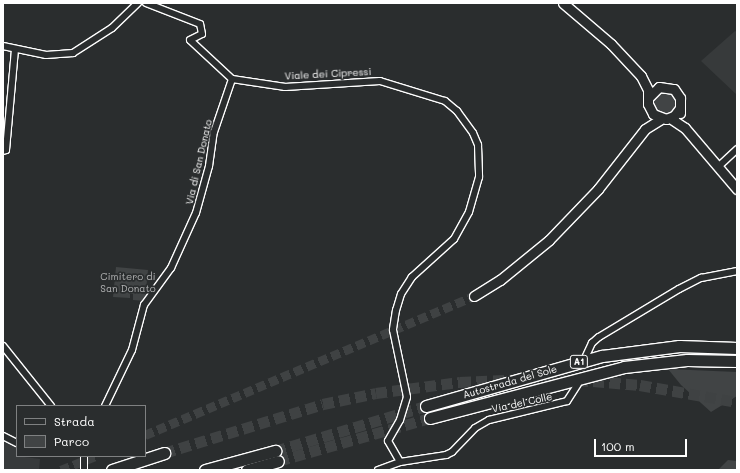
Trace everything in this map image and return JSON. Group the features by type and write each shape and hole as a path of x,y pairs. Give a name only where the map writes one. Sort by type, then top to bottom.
{"highway":[{"name":"Autostrada del Sole","path":"426,406 602,356 679,346 737,348"},
{"name":"Autostrada del Sole","path":"430,418 624,367 687,360 737,361"},
{"path":"112,470 164,453"},
{"path":"205,470 277,456 247,470"}],"main road":[{"path":"563,3 611,44 641,76 659,87 670,87 677,92 680,98 680,108 685,128"},
{"path":"641,76 649,97 649,108 644,129"},
{"path":"649,97 659,87"},
{"path":"649,108 661,118"},
{"path":"670,118 680,108"},
{"path":"474,296 517,267 568,222 598,189 644,129 661,118 670,118 685,128 737,189"}],"street":[{"path":"146,3 200,24 202,34 190,40 232,79"},
{"path":"3,46 46,55 73,53 112,28 136,4"},
{"path":"4,151 15,49"},
{"name":"Via di San Donato","path":"105,405 132,350 144,305 171,268 196,213 209,166 214,132 232,79"},
{"name":"Viale dei Cipressi","path":"232,79 285,87 380,81 445,101 457,111 473,133 478,145 479,177 470,212 454,239 412,277 401,294 396,310 393,330 407,397 400,420 388,442 400,462"},
{"path":"718,167 737,149"},
{"path":"585,358 592,343 599,337 679,289 701,278 737,271"},
{"path":"3,346 51,405"},
{"name":"Via del Colle","path":"378,470 400,462 434,458 452,452 475,428 489,420 559,405 572,396 578,384"},
{"path":"3,436 16,442"},
{"path":"84,457 84,469"}],"shaded area":[{"path":"735,31 737,32 737,95 701,61"},
{"path":"3,442 16,448 16,457 40,459 39,470 3,470"}],"green space":[{"path":"665,92 673,95 676,103 673,111 665,114 657,111 654,103 657,95"},
{"name":"Cimitero di San Donato","path":"116,267 148,270 145,301 133,300 133,294 130,294 130,298 113,297"},
{"path":"668,369 737,372 737,396 711,412 681,385"},
{"path":"728,460 737,461 737,470 718,470"}],"tunnel":[{"path":"146,435 474,296"},
{"path":"579,379 585,359"},
{"path":"164,453 323,404 376,393 460,382 528,379 593,381 640,385 737,402"},
{"path":"275,451 426,406"},
{"path":"278,461 430,418"},
{"path":"61,470 93,457"}]}
